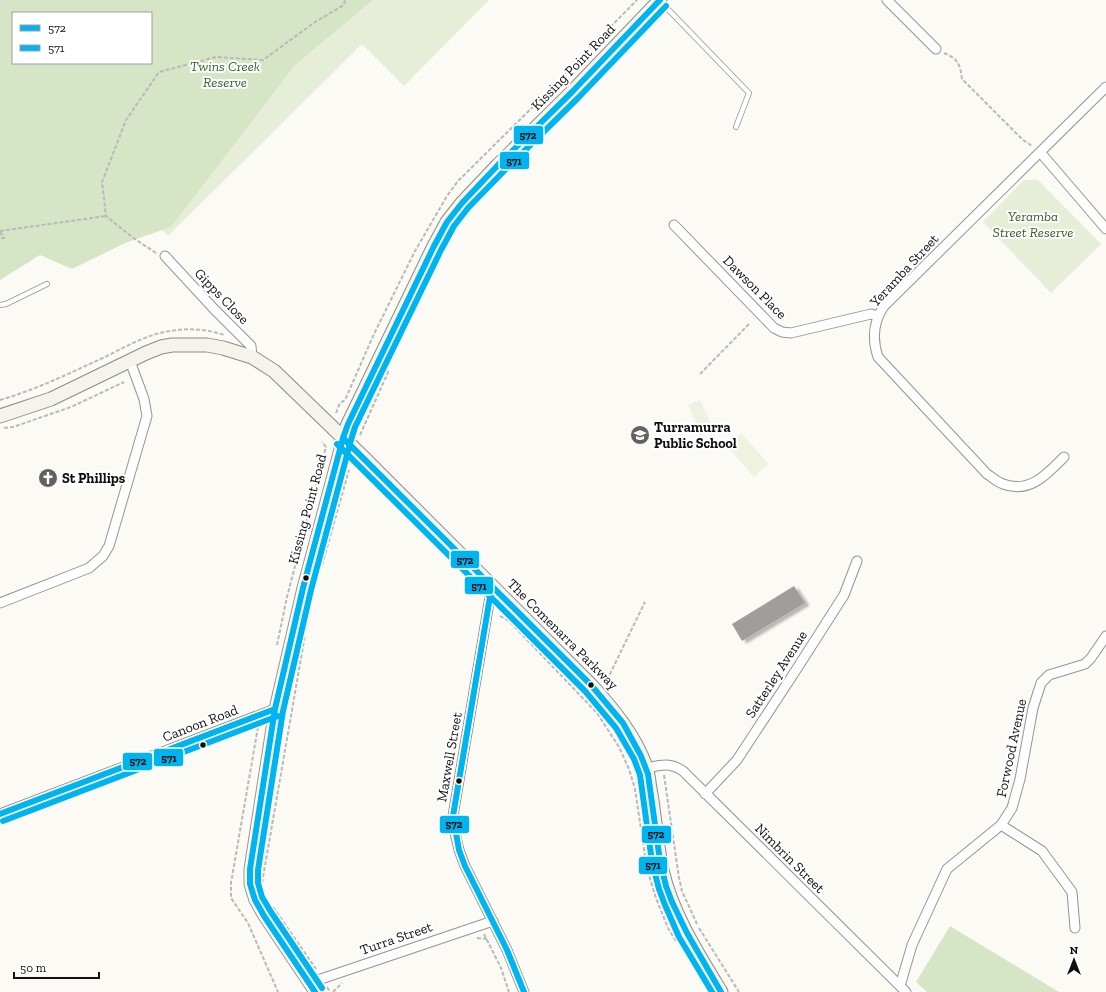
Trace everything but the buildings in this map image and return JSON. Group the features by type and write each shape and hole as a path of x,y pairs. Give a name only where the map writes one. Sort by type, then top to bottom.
{"main road":[{"name":"Kissing Point Road","path":"343,438 348,424 385,347 447,222 462,203 498,165 572,92 659,0"},
{"name":"The Comenarra Parkway","path":"0,416 51,399 161,347 184,344 207,345 223,348 252,357 274,371 492,585 591,684 610,706 630,734 646,768 662,870 673,905 697,953 722,992"}],"street":[{"path":"891,1 936,49"},
{"name":"Yeramba Street","path":"1064,457 1044,477 1032,484 1017,486 1002,484 987,474 878,357 875,346 874,332 878,316 890,301 1106,87"},
{"path":"1040,152 1106,229"},
{"name":"Dawson Place","path":"674,225 774,328 782,332 791,333 871,314 878,316"},
{"name":"Gipps Close","path":"165,256 251,346 252,357"},
{"path":"0,603 89,568 103,556 109,546 146,416 144,399 130,361"},
{"name":"Kissing Point Road","path":"312,987 264,916 255,900 250,884 250,869 275,709 303,588 343,438"},
{"name":"Satterley Avenue","path":"705,794 737,760 796,670 844,595 857,561"},
{"name":"Maxwell Street","path":"492,585 453,816 459,850 465,866 507,950 524,992"},
{"name":"Forwood Avenue","path":"903,989 912,945 947,869 1002,825 1012,808 1020,779 1032,715 1041,683 1049,675 1085,664 1095,654 1106,636"},
{"name":"Canoon Road","path":"0,814 275,709"},
{"name":"Nimbrin Street","path":"646,768 663,764 676,766 903,989"},
{"path":"1002,825 1042,851 1072,892 1075,928"},
{"name":"Turra Street","path":"312,987 493,921"}],"lane":[{"path":"659,0 749,93 736,127"},
{"path":"0,305 6,304 48,284"}],"path":[{"path":"165,256 132,237 106,216 102,182 126,120 159,72 216,57 263,60 315,22 344,4 345,0"},
{"path":"936,49 955,58 961,68 962,79 1023,140 1040,152"},
{"path":"0,238 4,238 0,231 10,228 106,216"},
{"path":"772,311 786,323"},
{"path":"700,374 750,323"},
{"path":"360,435 391,364"},
{"path":"0,429 13,427 71,407 124,382"},
{"path":"322,566 349,470"},
{"path":"607,680 645,602"},
{"path":"500,616 509,621 597,713 619,747 629,769 635,789 648,869 662,913 668,928 677,942"},
{"path":"262,885 305,634"},
{"path":"664,774 682,891 698,926 739,992"},
{"path":"270,902 316,969"},
{"path":"484,932 501,968 509,992"},
{"path":"327,986 330,992"}],"green space":[{"name":"Twins Creek Reserve","path":"0,0 489,0 404,86 362,44 168,236 0,65"},
{"name":"Twins Creek Reserve","path":"0,0 373,0 295,65 171,227 125,243 72,269 40,255 0,280"},
{"name":"Yeramba Street Reserve","path":"1024,180 1038,180 1101,244 1051,293 983,222"},
{"path":"700,400 714,430 702,436 688,405"},
{"path":"741,433 769,464 754,477 727,446"},
{"path":"950,926 1059,992 927,992 916,982"}],"transit line":[{"name":"572","path":"315,992 264,916 255,900 250,884 250,869 275,709 303,588 343,438 348,424 447,222 462,203 498,165 572,92 660,0"},
{"name":"571","path":"322,988 262,897 258,883 258,870 283,711 311,590 355,427 454,226 468,208 578,98 666,6"},
{"name":"572","path":"343,438 591,685 623,723 641,756 648,774 660,861 666,886 687,933 721,992"},
{"name":"571","path":"337,444 585,691 616,728 634,759 640,775 652,862 659,889 679,937 712,992"},
{"name":"572","path":"492,585 453,816 459,850 465,866 507,950 524,992"},
{"name":"572","path":"0,814 275,709"},
{"name":"571","path":"3,821 278,716"}],"place":[{"name":"Turramurra Public School","path":"640,435"},
{"name":"St Phillips","path":"48,478"}]}
